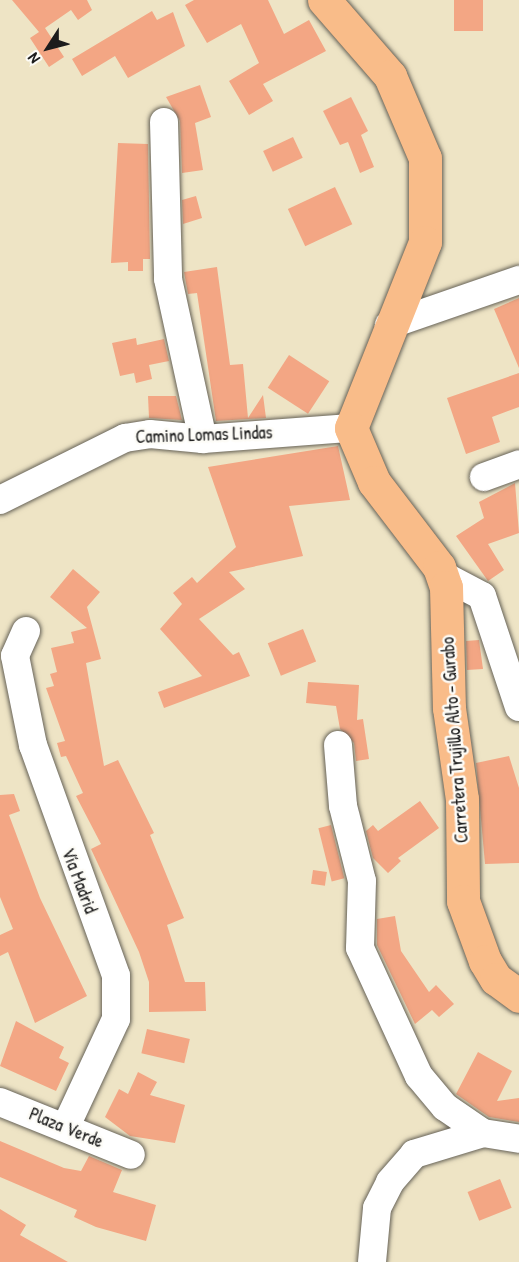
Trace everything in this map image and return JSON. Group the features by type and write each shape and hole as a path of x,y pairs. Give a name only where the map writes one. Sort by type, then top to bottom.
{"main road":[{"path":"324,0 390,76 424,158 425,242 389,325 351,428 374,482 442,575"},
{"name":"Carretera Trujillo Alto - Gurabo","path":"442,575 448,708 462,799 463,901 485,961 496,980 519,996"}],"street":[{"path":"164,122 168,279 203,439"},
{"path":"389,325 519,279"},
{"name":"Camino Lomas Lindas","path":"0,500 125,438 150,434 203,439 351,428"},
{"path":"484,477 519,464"},
{"path":"442,575 482,596 519,707"},
{"name":"Vía Madrid","path":"26,631 15,656 33,745 116,976 116,1019 66,1126"},
{"path":"338,745 343,806 362,882 360,948 419,1076 445,1107 483,1133 519,1139"},
{"name":"Plaza Verde","path":"0,1102 66,1126 131,1155"},
{"path":"372,1262 377,1208 390,1182 414,1154 483,1133"}],"building":[{"path":"12,0 87,0 92,10 78,20 71,10 45,28 64,57 49,67 30,38 39,32"},
{"path":"194,0 268,0 284,34 309,20 326,51 263,84 273,101 249,115 229,81 259,63 241,24 207,43 185,5"},
{"path":"454,0 483,0 483,31 454,31"},
{"path":"152,11 157,20 173,12 185,46 128,78 115,56 82,76 72,59"},
{"path":"200,85 211,117 195,123 203,170 182,173 180,121 166,97"},
{"path":"351,97 368,131 361,135 374,167 360,173 348,142 340,145 323,111"},
{"path":"293,137 303,158 273,172 263,151"},
{"path":"118,143 148,144 150,259 143,259 143,271 128,271 128,262 111,263"},
{"path":"335,187 352,224 305,246 288,209"},
{"path":"196,196 202,218 183,224 182,200"},
{"path":"217,267 230,365 243,364 248,418 263,395 266,418 216,421 197,293 188,294 184,272"},
{"path":"519,298 519,368 494,309"},
{"path":"136,338 137,345 164,339 169,361 149,365 152,379 136,383 134,373 120,376 112,343"},
{"path":"289,355 329,381 308,414 268,388"},
{"path":"519,373 519,407 492,417 500,442 466,454 447,398"},
{"path":"148,396 176,396 182,420 149,418"},
{"path":"338,446 350,500 289,506 303,556 229,572 245,589 199,619 233,655 239,652 250,676 164,708 158,692 202,676 160,629 182,604 173,593 192,577 197,583 236,547 208,467"},
{"path":"515,483 519,533 488,544 504,570 488,581 456,536 484,518 479,502"},
{"path":"73,569 100,592 87,607 101,659 86,663 104,766 118,760 154,833 150,835 184,918 167,925 185,982 205,982 206,1011 149,1012 149,982 139,952 91,849 101,844 76,796 83,793 66,756 61,757 57,743 65,741 46,688 54,686 50,674 57,672 51,648 74,643 71,632 87,628 50,597"},
{"path":"303,629 316,661 281,676 268,643"},
{"path":"479,640 483,669 467,670 466,641"},
{"path":"308,682 359,685 357,720 363,719 369,759 356,761 354,743 340,729 336,706 306,703"},
{"path":"509,756 519,788 519,863 485,864 476,763"},
{"path":"14,794 20,811 9,815 40,898 87,996 35,1023 8,952 0,956 0,935 13,929 0,897 0,795"},
{"path":"420,801 439,828 398,858 401,861 388,873 373,858 366,831 373,825 378,831"},
{"path":"331,825 344,878 332,882 318,828"},
{"path":"313,870 327,872 325,886 311,884"},
{"path":"395,916 401,951 429,992 436,985 454,1004 439,1017 432,1010 415,1024 377,945 377,919"},
{"path":"16,1021 64,1047 59,1058 69,1063 56,1091 0,1066"},
{"path":"147,1029 190,1039 184,1063 141,1053"},
{"path":"478,1052 512,1071 497,1101 519,1098 519,1122 489,1117 456,1094"},
{"path":"138,1072 157,1082 150,1095 185,1105 175,1143 130,1136 105,1117 119,1089 128,1094"},
{"path":"0,1141 64,1168 81,1171 89,1156 122,1170 113,1192 156,1205 146,1241 96,1227 74,1217 77,1210 0,1177"},
{"path":"500,1179 512,1208 479,1221 468,1192"},
{"path":"0,1209 26,1225 20,1235 68,1262 0,1262"}]}
